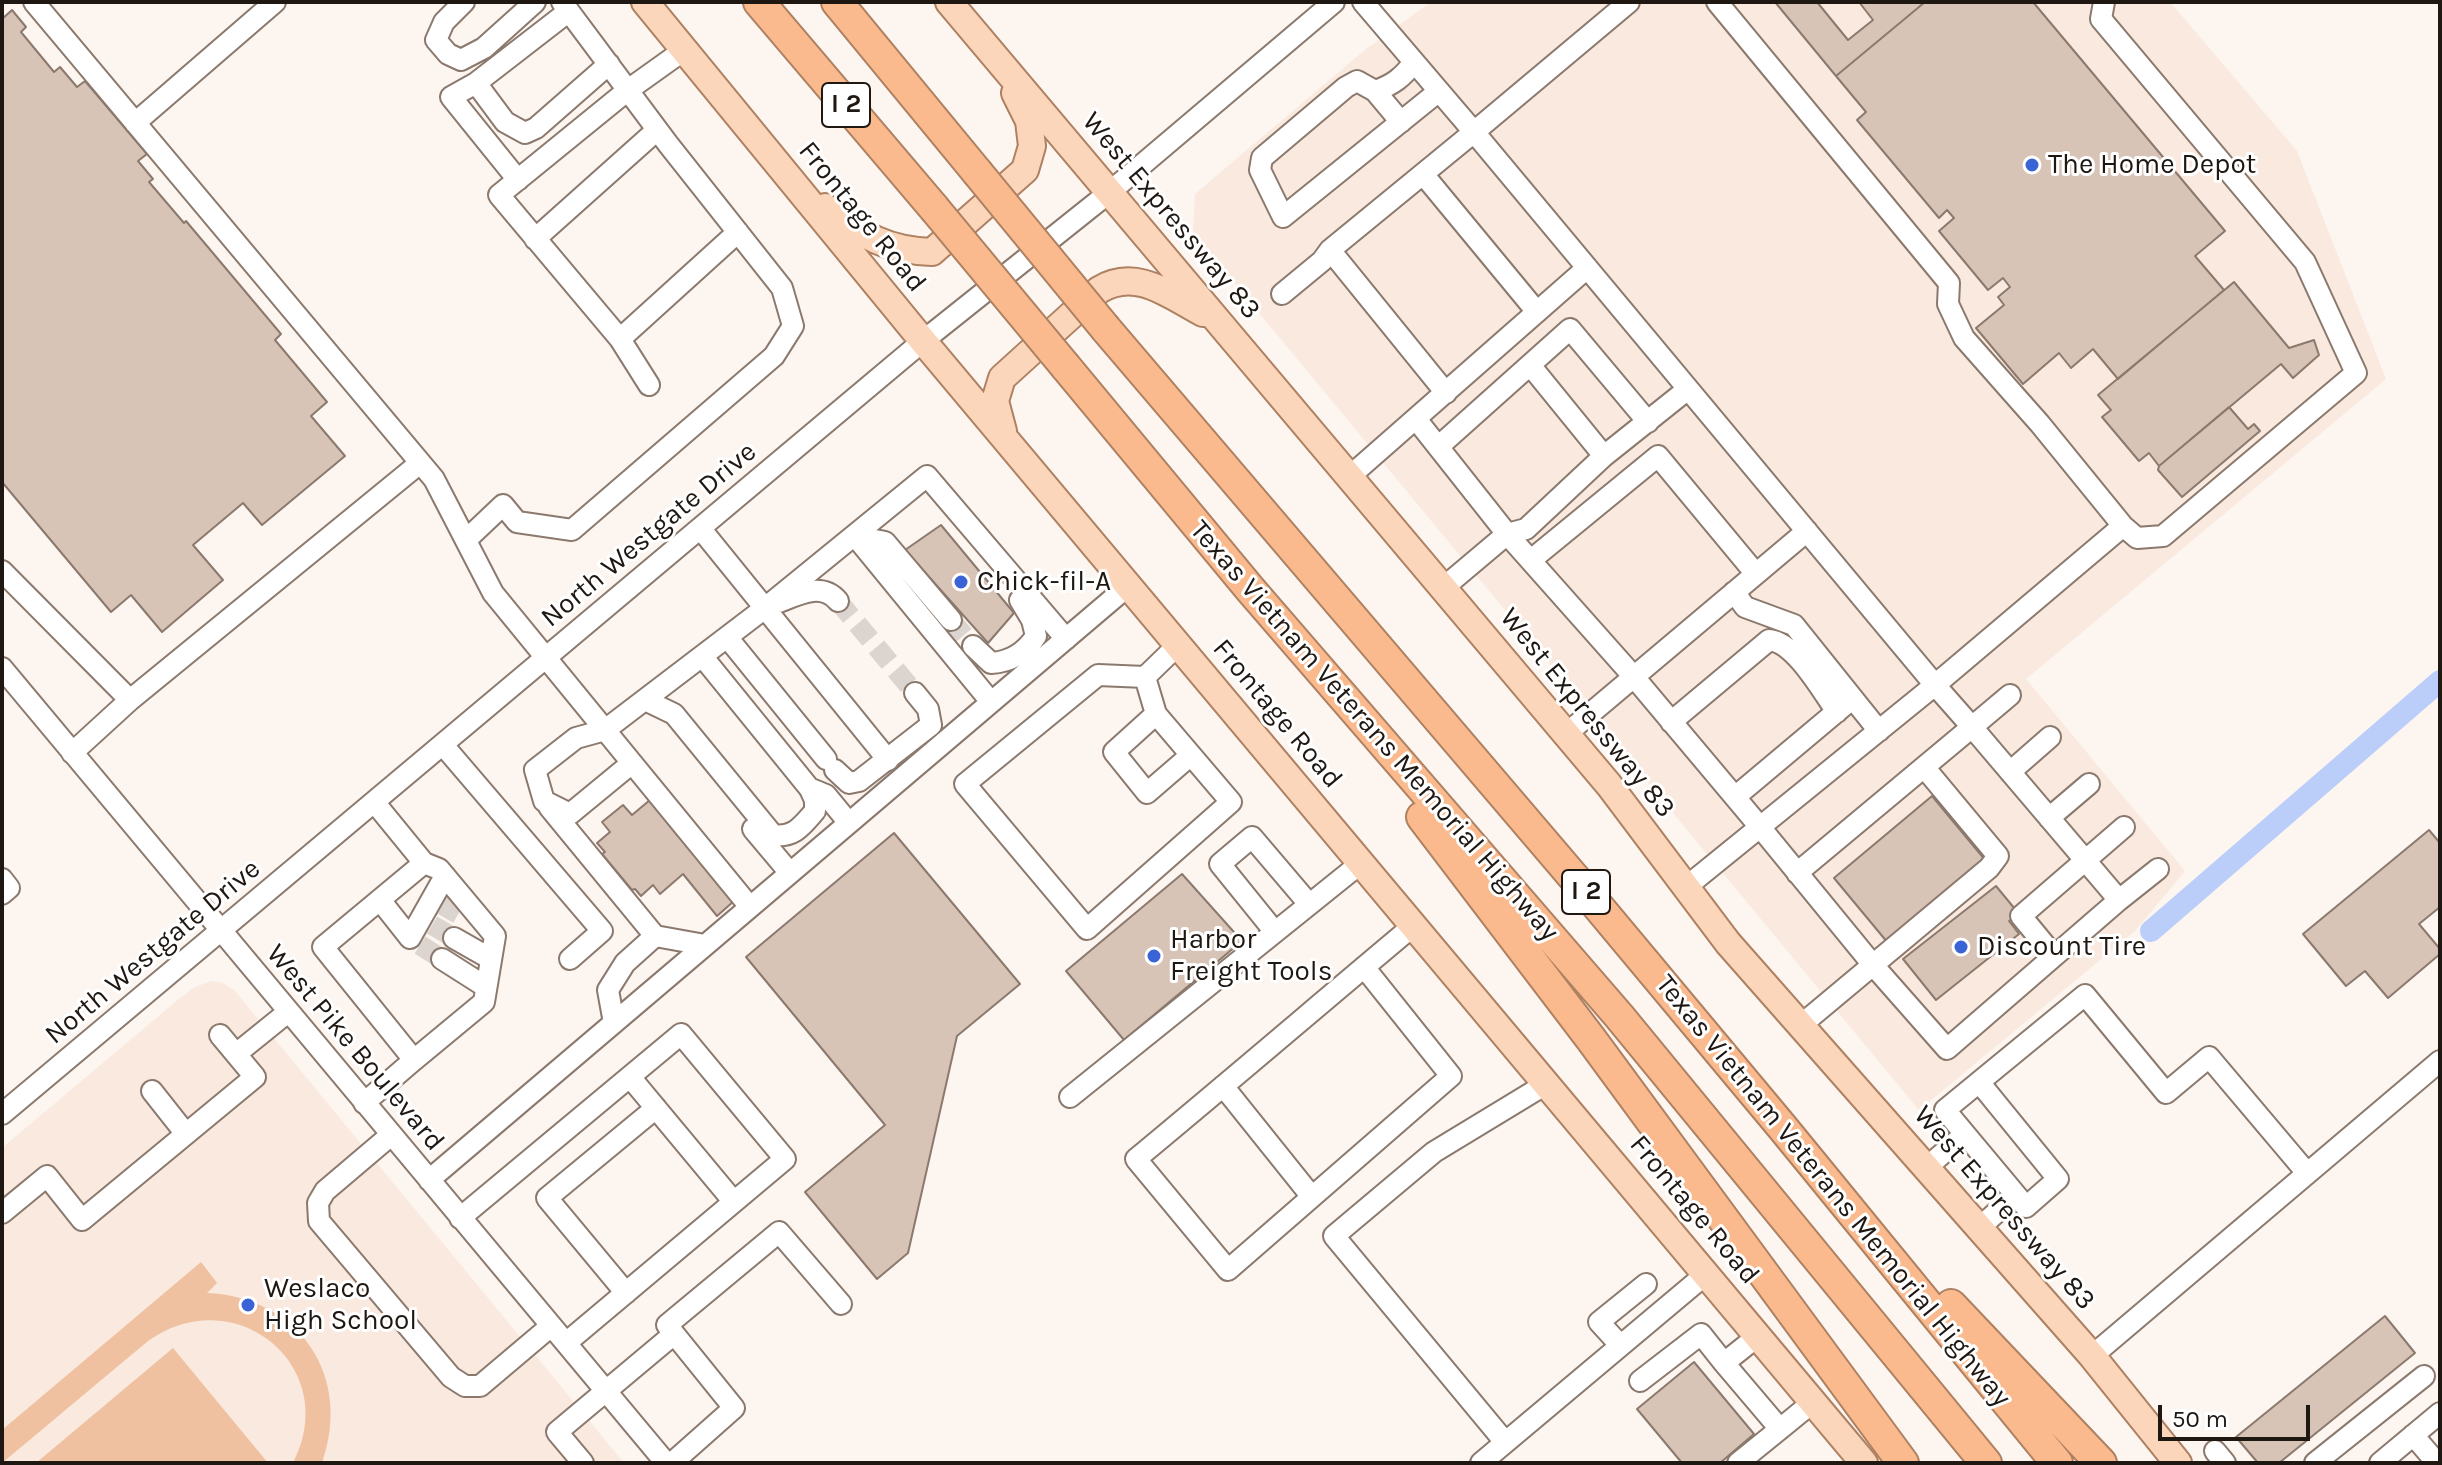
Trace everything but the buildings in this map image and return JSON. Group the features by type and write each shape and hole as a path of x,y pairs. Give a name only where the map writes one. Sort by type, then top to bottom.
{"highway":[{"name":"Texas Vietnam Veterans Memorial Highway","path":"759,2 1250,589 1619,1016 1986,1463"},
{"name":"Texas Vietnam Veterans Memorial Highway","path":"837,2 1106,329 1576,880 2057,1463"},
{"path":"1250,589 1591,1039 1903,1463"},
{"path":"1783,1128 2101,1463"}],"main road":[{"name":"Frontage Road","path":"645,2 923,341 1864,1463"},
{"name":"West Expressway 83","path":"949,2 1609,785 1728,943 2092,1356 2178,1463"},
{"path":"796,187 869,238 902,251 932,252 1025,170 1032,146 1029,121 1001,64"},
{"path":"1011,446 1000,426 995,401 1002,378 1099,290 1114,281 1148,283 1217,321"}],"street":[{"path":"34,2 434,479 493,593 750,907"},
{"path":"135,123 275,2"},
{"path":"464,2 444,22 436,40 448,54 461,60 484,48 535,2"},
{"name":"North Westgate Drive","path":"2,1114 923,341 1111,191 1334,2"},
{"path":"1363,2 2119,900"},
{"path":"1282,294 1322,261 1330,250 1629,2"},
{"path":"1717,2 1949,283 1948,304 1964,338 2040,424 2123,526 2137,538 2163,536 2356,373 2305,262 2101,19 2104,2"},
{"path":"466,540 503,505 517,522 572,530 774,356 793,326 782,288 657,130 566,6 476,83 451,97 518,180"},
{"path":"649,385 620,339 499,195 628,90 684,50"},
{"path":"1375,91 1391,86 1414,62"},
{"path":"476,83 505,122 525,133 536,128 609,64"},
{"path":"1401,122 1375,91 1357,81 1346,87 1262,158 1260,170 1283,217 1401,122 1439,91"},
{"path":"535,239 657,130"},
{"path":"1423,174 1537,312"},
{"path":"620,339 738,232"},
{"path":"1330,250 1446,393"},
{"path":"1349,477 1587,268"},
{"path":"1438,447 1570,329 1648,422"},
{"path":"1530,365 1604,456"},
{"path":"1443,588 1507,534 1526,529 1604,456 1688,389"},
{"path":"1416,419 1507,534 1634,677 1873,965 1947,1049 2158,869"},
{"path":"1531,560 1658,456 1756,574"},
{"path":"72,753 130,700 420,463"},
{"path":"705,945 655,936 544,801 535,770 576,738 605,730 645,700 765,608 927,476 1066,639"},
{"path":"1686,887 1935,685 2123,526"},
{"path":"700,528 888,760"},
{"path":"1566,734 1807,531"},
{"path":"855,536 885,542 951,620"},
{"path":"855,536 991,702"},
{"path":"973,646 991,663 1007,662 1030,645 1036,636 1032,620 991,551"},
{"path":"2,571 130,700"},
{"path":"429,1180 1128,586"},
{"path":"765,608 821,589 831,593 838,601"},
{"path":"1734,592 1745,607 1794,625 1879,731"},
{"path":"727,637 849,783 859,781 931,725 928,709 915,693"},
{"path":"1671,722 1769,640 1778,641 1792,651 1837,712"},
{"path":"1145,677 1156,714 1231,802 1087,929 965,784 1098,675 1145,677 1178,645"},
{"path":"645,700 674,714 773,835 794,833 815,811 815,800 809,788 702,656"},
{"name":"West Pike Boulevard","path":"2,668 460,1218 669,1463"},
{"path":"1797,873 2010,695"},
{"path":"1735,797 1853,698"},
{"path":"645,700 790,873"},
{"path":"1156,714 1114,752 1147,793 1191,755"},
{"path":"2010,772 2050,737"},
{"path":"443,745 602,931 570,959"},
{"path":"544,801 570,814 632,763"},
{"path":"1801,1025 1989,868 1998,856 1924,767"},
{"path":"2049,818 2089,784"},
{"path":"809,788 826,795 849,823"},
{"path":"364,1103 484,1002 491,961 445,876 439,869 424,863 375,803"},
{"path":"2054,956 2021,916 2124,827"},
{"path":"1275,932 1220,864 1252,837 1309,904"},
{"path":"414,1060 323,947 424,863"},
{"path":"1070,1097 1361,863"},
{"path":"380,900 426,922 445,876"},
{"path":"2,879 9,888 2,894"},
{"path":"1364,967 1451,1076 1228,1270 1136,1159 1364,967 1413,926"},
{"path":"614,1023 608,990 625,963 655,936"},
{"path":"491,961 454,938 491,961"},
{"path":"1979,1082 2058,1179 2026,1207 1945,1110 1979,1082 2085,995 2166,1093 2209,1057 2307,1173"},
{"path":"236,1054 288,1012"},
{"path":"460,1218 681,1034 785,1159 566,1343"},
{"path":"2,1213 47,1176 82,1220 255,1077 220,1035"},
{"path":"2092,1356 2440,1061"},
{"path":"630,1077 734,1202"},
{"path":"1505,1442 1334,1236 1434,1152 1546,1084"},
{"path":"1223,1086 1312,1197"},
{"path":"152,1091 186,1134"},
{"path":"626,1293 547,1198 656,1108"},
{"path":"1926,1168 1965,1134"},
{"path":"391,1135 325,1191 318,1203 319,1221 451,1377 465,1386 480,1386 551,1326"},
{"path":"1979,1228 2016,1195"},
{"path":"669,1463 734,1408 667,1325 779,1232 841,1304"},
{"path":"1481,1463 1706,1274"},
{"path":"1620,1345 1599,1322 1646,1284"},
{"path":"583,1463 557,1432 674,1334"},
{"path":"1640,1381 1701,1334 1780,1429"},
{"path":"1724,1363 1758,1336"},
{"path":"2315,1463 2424,1376"},
{"path":"1738,1463 1813,1402"},
{"path":"2380,1463 2440,1413"},
{"path":"2413,1435 2437,1463"}],"shaded area":[{"path":"1431,2 2170,2 2297,151 2386,379 2026,679 2185,871 2135,931 1919,1110 1193,233 1195,194 1365,50"},
{"name":"Weslaco High School","path":"212,981 223,983 235,991 624,1463 2,1463 2,1148 180,998 195,987"},
{"path":"201,1262 217,1283 207,1293 240,1298 268,1309 292,1326 311,1347 323,1372 330,1400 330,1431 322,1463 293,1463 305,1428 304,1395 292,1366 272,1343 245,1327 214,1320 181,1325 148,1341 2,1463 2,1430"},
{"path":"173,1348 268,1463 36,1463"}],"waterway":[{"path":"2151,931 2440,681"}],"tunnel":[{"path":"838,601 915,693"},
{"path":"951,620 973,646"},
{"path":"441,904 465,918"},
{"path":"432,925 454,938"},
{"path":"420,945 442,959"}],"place":[{"name":"The Home Depot","path":"2032,165"},
{"name":"Chick-fil-A","path":"961,582"},
{"name":"Discount Tire","path":"1961,947"},
{"name":"Harbor Freight Tools","path":"1154,956"},
{"name":"Weslaco High School","path":"248,1305"}]}
